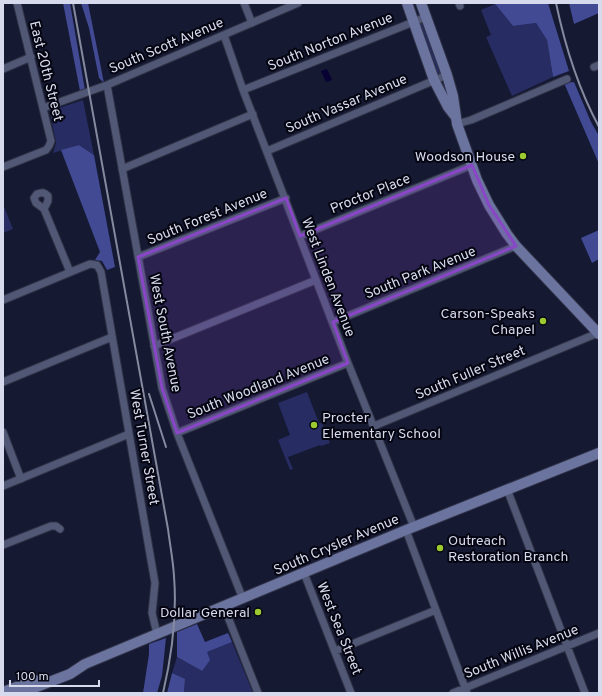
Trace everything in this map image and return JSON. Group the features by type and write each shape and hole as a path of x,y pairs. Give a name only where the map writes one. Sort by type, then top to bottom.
{"main road":[{"path":"407,3 434,80 456,120 472,165 489,205 516,246 598,334"},
{"path":"421,3 447,75 453,96 456,120"},
{"name":"South Crysler Avenue","path":"3,692 68,668 85,664 410,528 599,453"},
{"name":"South Crysler Avenue","path":"21,693 70,674 85,664"}],"street":[{"name":"East 20th Street","path":"3,167 46,150 51,141 17,3"},
{"path":"244,3 252,23"},
{"name":"South Scott Avenue","path":"43,108 107,85 298,3"},
{"name":"South Norton Avenue","path":"243,90 426,17"},
{"name":"West Linden Avenue","path":"224,35 252,114 286,198 348,363 374,426 410,528 436,610 466,690"},
{"path":"3,69 31,57"},
{"name":"South Vassar Avenue","path":"267,151 447,75"},
{"path":"456,120 471,120 567,79"},
{"name":"West South Avenue","path":"107,85 162,388 177,433 242,599"},
{"path":"122,169 252,114"},
{"name":"Proctor Place","path":"300,236 472,165"},
{"name":"South Forest Avenue","path":"138,257 286,198"},
{"path":"3,300 70,272 44,209"},
{"name":"South Park Avenue","path":"333,322 516,246"},
{"name":"West Turner Street","path":"70,272 90,264 97,265 101,272 155,583 152,614 157,634"},
{"path":"154,346 316,280"},
{"name":"South Fuller Street","path":"374,426 598,334"},
{"path":"3,382 112,337"},
{"name":"South Woodland Avenue","path":"177,433 348,363"},
{"path":"3,432 21,479"},
{"path":"3,486 129,434"},
{"path":"507,489 585,693"},
{"path":"3,545 51,526 56,526 60,529"},
{"name":"West Sea Street","path":"304,573 351,693"},
{"path":"224,607 258,693"},
{"path":"335,651 436,610"},
{"name":"South Willis Avenue","path":"453,693 466,690 599,633"}],"highlighted area":[{"path":"472,165 489,205 516,246 333,322 348,363 177,433 162,388 138,257 286,198 300,236"}],"shaded area":[{"path":"63,3 70,3 85,90 80,91"},
{"path":"81,3 88,3 104,83 99,78 89,28"},
{"path":"548,3 569,71 553,77 547,40 536,23 513,26 495,4"},
{"path":"569,3 599,3 599,13 574,24"},
{"path":"495,4 513,26 536,23 547,40 553,77 512,96 486,37 491,35 481,10"},
{"path":"423,23 442,73 437,75 420,24"},
{"path":"327,69 332,80 326,82 321,71"},
{"path":"574,82 591,122 599,136 599,164 564,83"},
{"path":"83,100 94,155 79,145 53,153 56,143 51,117 53,110"},
{"path":"79,145 94,155 115,267 107,270 102,261 95,260 100,252 61,150"},
{"path":"3,204 13,229 3,233"},
{"path":"599,230 599,259 592,263 581,238"},
{"path":"307,392 319,423 322,423 330,443 320,445 288,457 293,469 290,470 278,440 290,435 278,403"},
{"path":"197,624 205,642 228,633 232,642 207,652 210,660 202,671 177,657 177,632"},
{"path":"166,638 162,676 157,693 143,693 149,654 149,644"},
{"path":"232,642 253,693 184,693 185,680 172,673 177,657 202,671 207,652"},
{"path":"172,673 185,679 184,693 167,693"}],"railway":[{"path":"73,3 168,529 174,570 174,620 169,664 163,693"},
{"path":"556,3 573,66 591,112 599,127"},
{"path":"149,394 166,447"}],"place":[{"name":"Woodson House","path":"523,156"},
{"name":"Carson-Speaks Chapel","path":"543,321"},
{"name":"Procter Elementary School","path":"314,425"},
{"name":"Outreach Restoration Branch","path":"440,548"},
{"name":"Dollar General","path":"258,612"}]}
